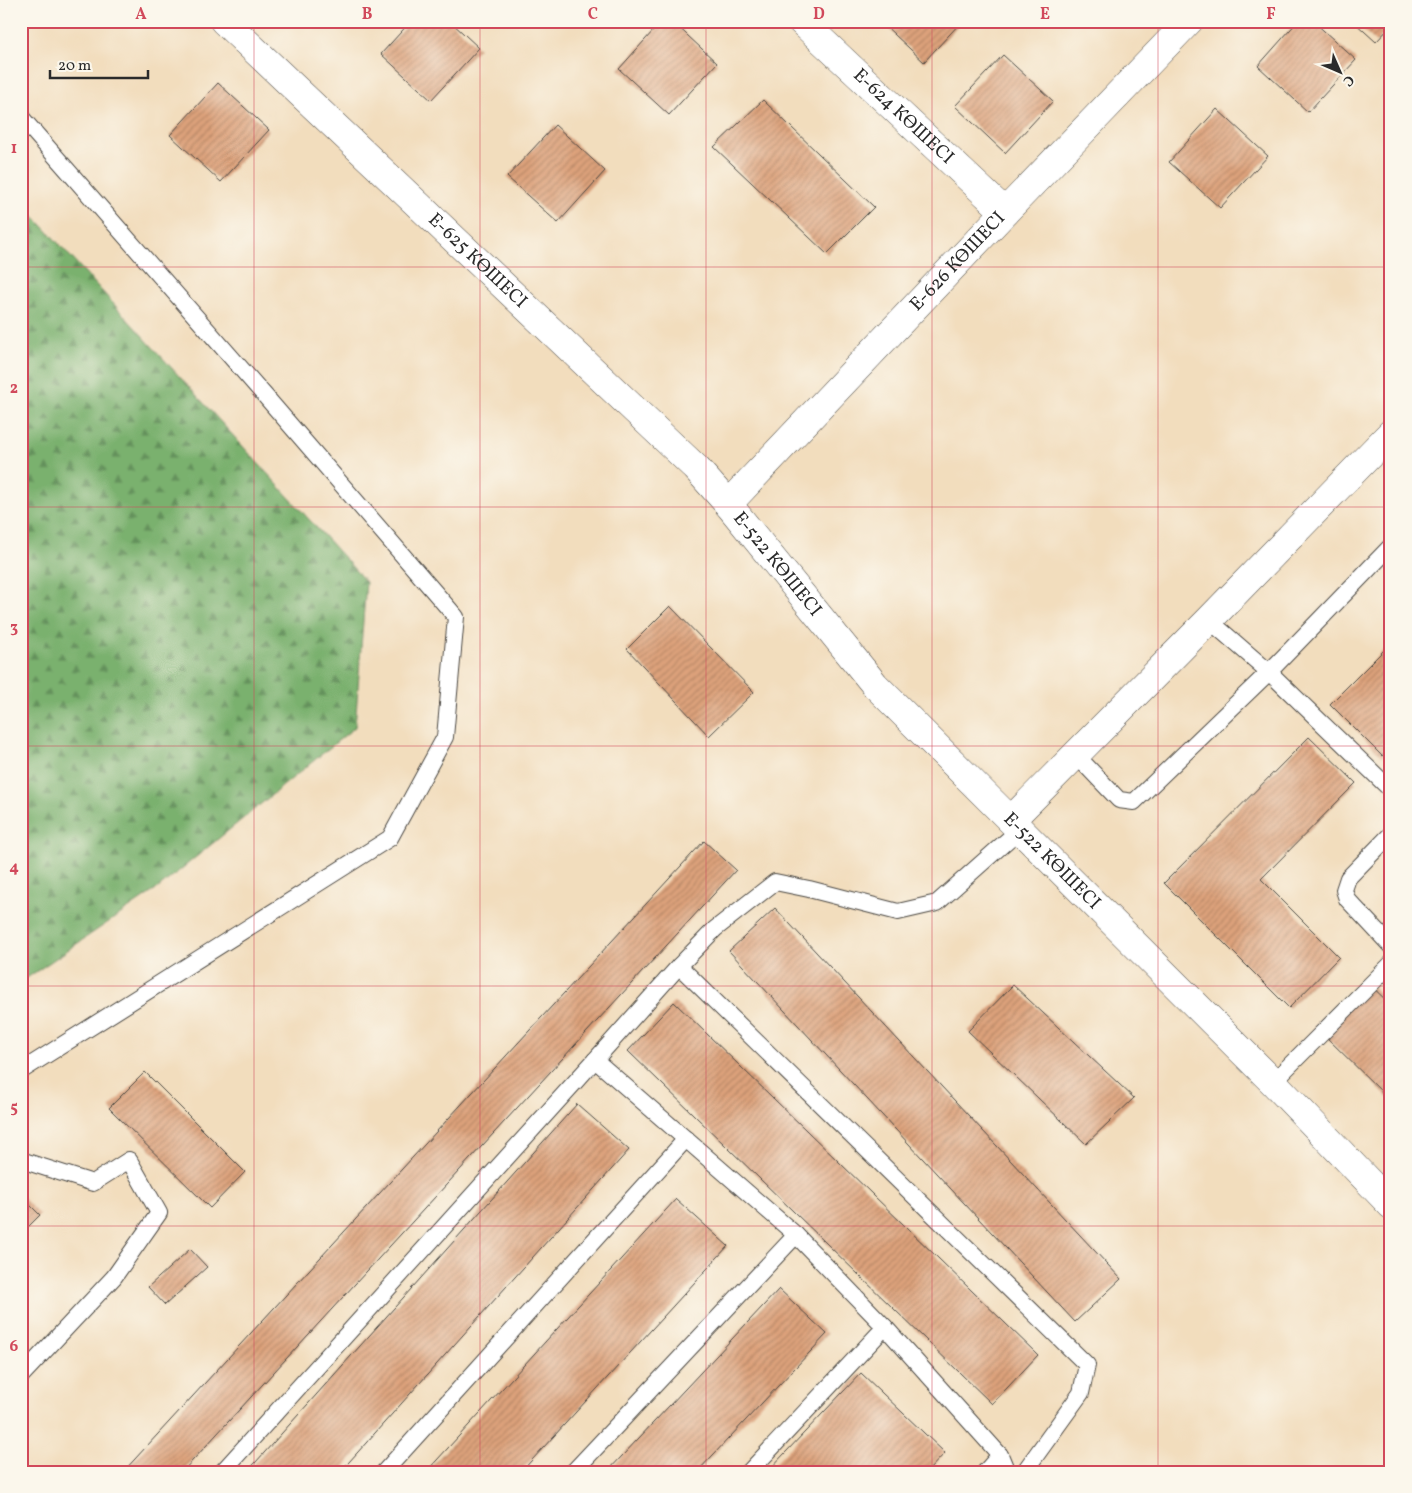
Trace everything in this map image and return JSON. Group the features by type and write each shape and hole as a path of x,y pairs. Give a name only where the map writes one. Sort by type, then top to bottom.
{"street":[{"name":"Е-625 КӨШЕСІ","path":"224,21 696,468 728,504"},
{"name":"Е-624 КӨШЕСІ","path":"801,21 1005,212"},
{"name":"Е-626 КӨШЕСІ","path":"728,504 1189,21"},
{"path":"1015,825 1076,755 1391,432"},
{"name":"Е-522 КӨШЕСІ","path":"728,504 875,685 1273,1082 1391,1205"}],"lane":[{"path":"21,117 456,617 445,737 390,838 21,1071"},
{"path":"1076,755 1118,800 1134,802 1270,672 1391,546"},
{"path":"1209,620 1270,672 1391,790"},
{"path":"222,1472 679,966 716,929 775,882 898,912 937,903 1015,825"},
{"path":"1391,834 1348,878 1344,890 1347,899 1391,946"},
{"path":"1273,1082 1391,964"},
{"path":"679,966 1087,1365 1081,1394 1024,1472"},
{"path":"596,1060 796,1235 885,1327 1000,1455 1008,1472"},
{"path":"384,1472 686,1140"},
{"path":"21,1160 92,1183 128,1160 159,1213 114,1277 21,1376"},
{"path":"573,1472 796,1235"},
{"path":"749,1472 885,1327"},
{"path":"985,1472 1000,1455"}],"green space":[{"path":"21,202 366,582 355,727 157,889 21,982"}],"building":[{"path":"411,21 450,21 479,48 431,100 381,54"},
{"path":"662,21 672,21 717,63 669,115 619,69"},
{"path":"880,21 962,21 924,62"},
{"path":"1298,21 1313,21 1356,60 1308,112 1258,66"},
{"path":"1353,21 1391,21 1391,26 1376,42"},
{"path":"1003,55 1053,101 1005,153 955,106"},
{"path":"218,83 269,130 221,182 170,135"},
{"path":"763,100 874,207 827,254 714,147"},
{"path":"1217,109 1268,156 1220,208 1169,162"},
{"path":"555,125 605,171 558,223 507,177"},
{"path":"670,606 754,692 709,736 627,649"},
{"path":"1391,643 1391,748 1382,756 1330,704"},
{"path":"1309,737 1356,783 1261,879 1339,957 1289,1008 1164,883"},
{"path":"704,841 736,870 182,1472 123,1472"},
{"path":"775,908 1121,1279 1075,1322 729,951"},
{"path":"1364,979 1391,1005 1391,1101 1316,1027"},
{"path":"1013,985 1134,1098 1086,1144 968,1031"},
{"path":"674,1002 1038,1355 992,1404 628,1051"},
{"path":"145,1072 245,1172 210,1208 109,1108"},
{"path":"577,1104 629,1150 340,1472 247,1472"},
{"path":"21,1196 40,1215 21,1234"},
{"path":"676,1199 728,1246 521,1472 426,1472"},
{"path":"190,1249 207,1267 165,1305 148,1287"},
{"path":"779,1289 827,1334 697,1472 607,1472"},
{"path":"861,1373 945,1453 927,1472 767,1472"}]}
